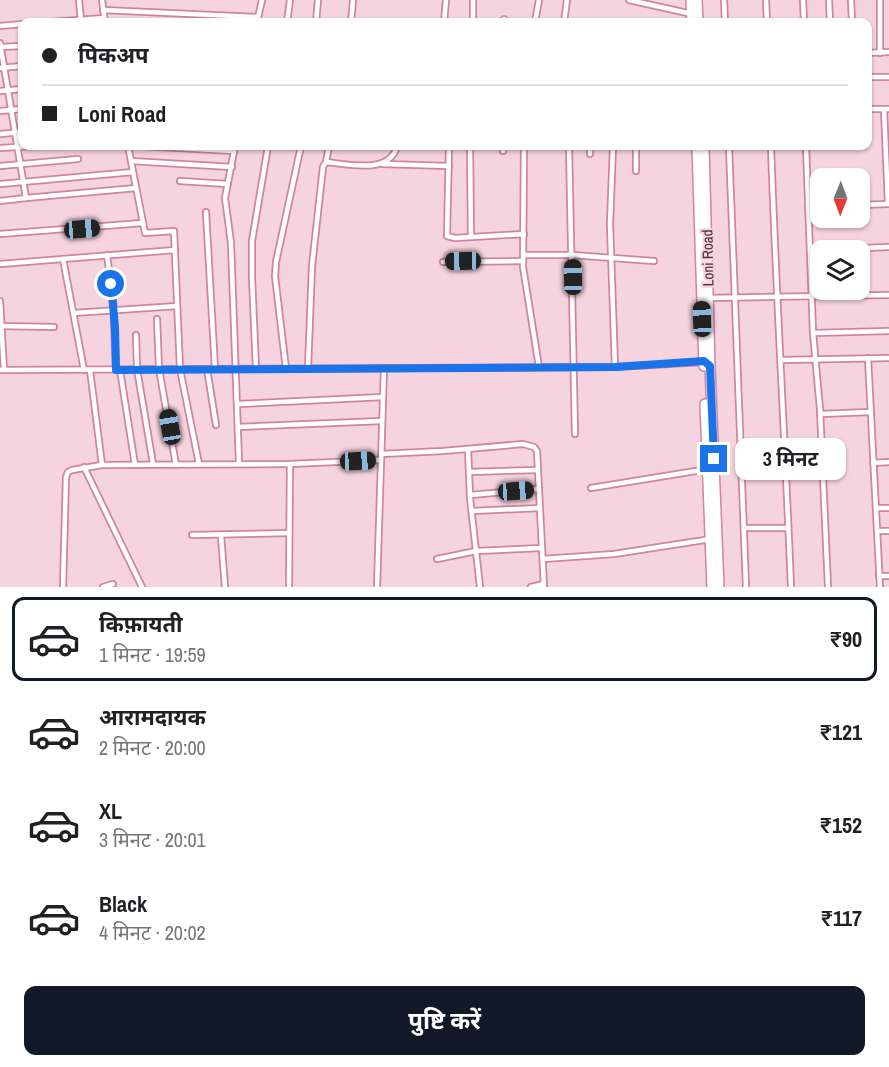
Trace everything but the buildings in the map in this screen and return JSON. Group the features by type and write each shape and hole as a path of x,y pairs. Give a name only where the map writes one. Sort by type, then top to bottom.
{"highway":[{"path":"691,0 695,18"},
{"path":"695,18 698,0"},
{"name":"Loni Road","path":"697,150 705,298 712,587"},
{"name":"Loni Road","path":"704,150 705,298"},
{"name":"Loni Road","path":"707,364 719,587"}],"street":[{"path":"79,0 81,18"},
{"path":"102,0 105,18"},
{"path":"258,18 262,0"},
{"path":"288,18 290,0"},
{"path":"316,18 318,0"},
{"path":"351,18 353,0"},
{"path":"441,0 446,0 444,18"},
{"path":"473,0 473,18"},
{"path":"536,18 539,0"},
{"path":"565,18 567,0"},
{"path":"629,0 695,18"},
{"path":"724,0 725,18"},
{"path":"766,0 767,18"},
{"path":"803,0 804,18"},
{"path":"829,0 830,18"},
{"path":"851,0 852,18"},
{"path":"880,0 880,53"},
{"path":"103,10 226,18"},
{"path":"0,26 18,24"},
{"path":"18,46 0,46 19,164 27,198"},
{"path":"872,53 889,52"},
{"path":"2,68 18,66"},
{"path":"872,77 889,77"},
{"path":"0,91 18,90"},
{"path":"0,111 18,109"},
{"path":"870,205 889,204 886,109"},
{"path":"0,134 18,132"},
{"path":"0,148 17,147"},
{"path":"129,150 145,233 174,231 180,369 199,464"},
{"path":"235,150 225,198 231,243 239,464"},
{"path":"256,369 252,241 267,150"},
{"path":"286,369 275,276 300,150"},
{"path":"308,369 316,215 323,167 328,150"},
{"path":"382,164 393,156 395,150"},
{"path":"449,150 447,236 524,234"},
{"path":"470,150 471,237"},
{"path":"524,150 524,258 539,367"},
{"path":"569,150 576,434"},
{"path":"613,150 610,257 615,367"},
{"path":"636,150 636,171"},
{"path":"729,150 746,587"},
{"path":"771,150 776,297 782,360 791,587"},
{"path":"806,150 810,250"},
{"path":"0,166 78,159"},
{"path":"131,161 232,167"},
{"path":"326,162 372,166 382,164 449,166"},
{"path":"0,184 133,172"},
{"path":"180,181 228,184"},
{"path":"0,201 136,188"},
{"path":"206,212 215,369"},
{"path":"0,234 143,224"},
{"path":"870,248 889,247"},
{"path":"0,264 175,250"},
{"path":"107,255 118,370 135,465"},
{"path":"443,262 572,255 654,261"},
{"path":"63,259 87,370 102,465"},
{"path":"870,295 889,295"},
{"path":"705,298 810,296"},
{"path":"812,300 828,587"},
{"path":"0,301 2,370 615,367 707,364"},
{"path":"74,313 177,306"},
{"path":"157,319 159,369 176,465"},
{"path":"1,326 54,327"},
{"path":"813,333 889,332"},
{"path":"136,335 137,369 153,464"},
{"path":"868,358 879,587"},
{"path":"782,360 889,358"},
{"path":"377,587 384,368"},
{"path":"207,369 216,425"},
{"path":"238,404 383,397"},
{"path":"820,414 871,412"},
{"path":"238,427 382,421"},
{"path":"741,447 785,443"},
{"path":"63,587 66,477 68,472 84,467 153,464 290,464 523,444 534,447 537,451 544,586 531,587"},
{"path":"468,449 470,495 480,587"},
{"path":"873,462 889,462"},
{"path":"289,587 290,464"},
{"path":"84,467 142,587"},
{"path":"591,488 708,469"},
{"path":"469,472 538,470"},
{"path":"470,495 539,489"},
{"path":"472,511 540,508"},
{"path":"876,508 889,508"},
{"path":"744,528 788,528"},
{"path":"878,531 889,531"},
{"path":"192,535 289,533"},
{"path":"221,536 225,587"},
{"path":"543,560 614,554 711,539"},
{"path":"437,559 476,551 542,548"},
{"path":"879,576 889,576"},
{"path":"103,587 112,584"}],"route":[{"path":"111,284 116,370 615,367 704,361 710,366 714,459"}]}
